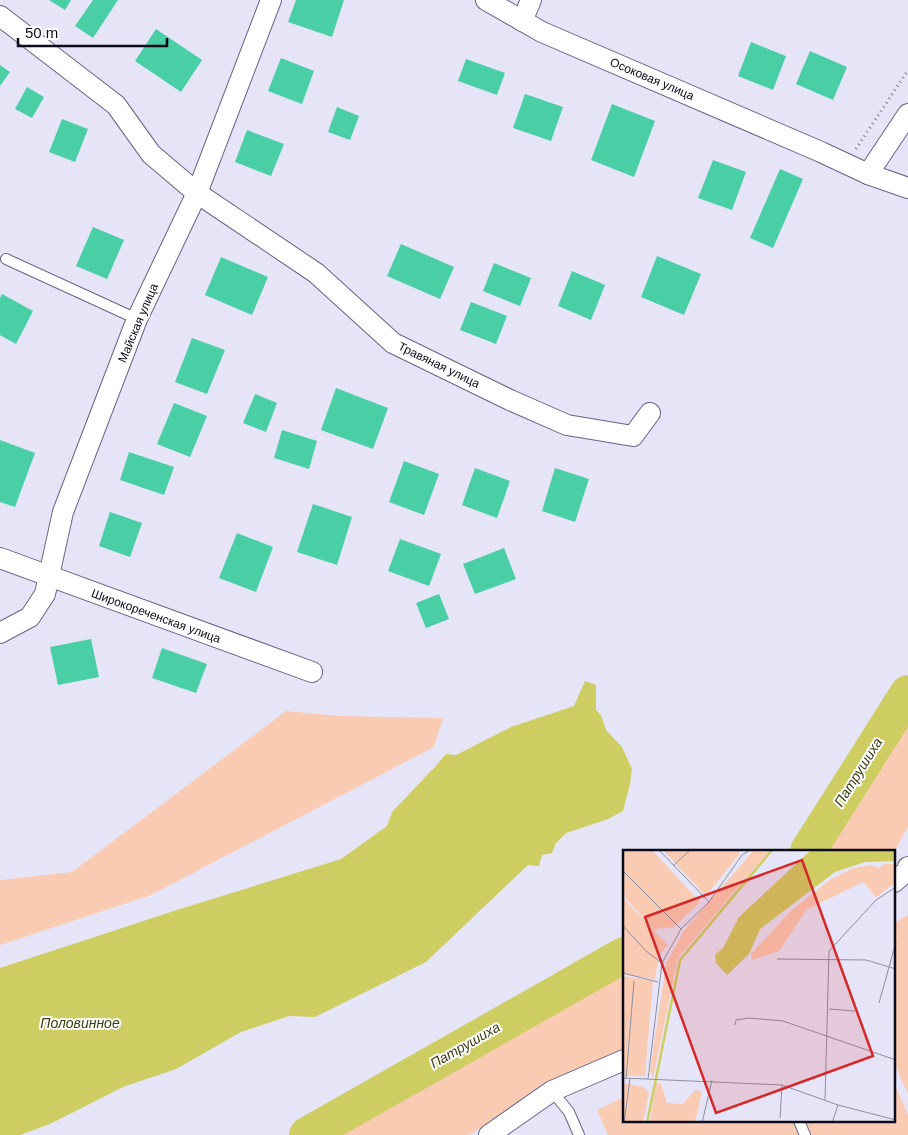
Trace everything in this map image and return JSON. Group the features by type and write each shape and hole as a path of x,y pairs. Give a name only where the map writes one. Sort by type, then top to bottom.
{"street":[{"name":"Майская улица","path":"0,633 30,618 45,594 63,512 137,319 197,193 271,0"},
{"name":"Осоковая улица","path":"486,0 542,32 868,174 908,188"},
{"path":"522,21 531,0"},
{"path":"0,16 116,105 151,154 197,193"},
{"path":"868,174 908,114"},
{"name":"Травяная улица","path":"197,193 316,273 393,343 567,425 634,436 650,413"},
{"name":"Широкореченская улица","path":"0,558 312,672"},
{"path":"489,1135 552,1091 623,1060"}],"lane":[{"path":"6,259 137,319"},
{"path":"552,1091 569,1112 579,1135"},
{"path":"800,1122 806,1135"}],"path":[{"path":"853,153 908,70"}],"shaded area":[{"path":"286,711 339,716 443,718 434,747 151,895 0,945 0,880 72,872"},
{"path":"908,713 908,826 895,850 823,850"},
{"path":"908,915 908,1094 896,1067 896,922"},
{"path":"623,969 623,1049 544,1088 469,1135 334,1135 476,1051"},
{"path":"896,1088 908,1115 908,1135 608,1135 597,1110 623,1097 623,1122 896,1122"}],"water":[{"name":"Половинное","path":"585,681 596,685 596,710 601,715 606,730 622,747 632,769 623,811 608,819 566,833 556,843 552,853 542,855 539,866 528,865 426,962 315,1017 289,1016 241,1032 176,1069 123,1087 50,1124 20,1135 0,1135 0,968 341,859 387,826 392,812 446,754 456,755 511,727 574,706"}],"building":[{"path":"49,0 71,0 65,10"},
{"path":"93,0 118,0 93,38 75,26"},
{"path":"296,0 344,0 332,37 288,22"},
{"path":"156,29 202,60 181,92 135,61"},
{"path":"751,42 786,56 773,90 738,76"},
{"path":"810,51 847,67 833,100 796,84"},
{"path":"281,58 314,71 302,104 268,91"},
{"path":"466,59 505,73 497,95 458,81"},
{"path":"0,65 10,72 0,86"},
{"path":"27,87 44,97 32,118 15,109"},
{"path":"525,94 563,107 551,141 513,128"},
{"path":"612,104 655,121 634,177 591,160"},
{"path":"337,107 359,116 350,140 328,132"},
{"path":"62,119 88,129 75,162 49,152"},
{"path":"247,130 284,144 271,176 235,162"},
{"path":"713,160 746,172 732,210 698,198"},
{"path":"780,169 803,179 773,248 750,238"},
{"path":"93,227 124,240 107,279 76,266"},
{"path":"401,244 454,267 440,299 387,276"},
{"path":"657,256 701,274 684,315 641,297"},
{"path":"221,257 268,277 252,315 205,295"},
{"path":"494,263 531,278 520,306 483,291"},
{"path":"572,271 605,285 591,320 558,306"},
{"path":"2,294 33,311 16,344 0,335 0,298"},
{"path":"471,302 507,316 496,344 460,330"},
{"path":"192,338 225,350 207,394 175,382"},
{"path":"336,388 388,408 373,449 321,430"},
{"path":"255,394 277,403 266,432 243,423"},
{"path":"174,403 207,416 190,457 157,444"},
{"path":"282,430 317,441 309,469 274,458"},
{"path":"0,440 35,453 15,507 0,502"},
{"path":"129,452 174,467 164,495 120,480"},
{"path":"404,461 439,474 424,515 389,502"},
{"path":"475,468 510,481 497,518 462,505"},
{"path":"555,468 589,479 575,522 542,511"},
{"path":"313,504 352,517 337,565 297,552"},
{"path":"110,512 142,523 130,557 99,546"},
{"path":"237,533 273,547 256,592 219,578"},
{"path":"400,539 441,554 429,586 388,571"},
{"path":"504,548 516,579 475,594 463,564"},
{"path":"439,594 449,619 426,628 416,603"},
{"path":"91,639 99,677 58,685 50,647"},
{"path":"162,648 207,664 196,693 152,678"}],"waterway":[{"name":"Патрушиха","path":"809,850 908,693"},
{"name":"Патрушиха","path":"307,1135 623,956"}]}
